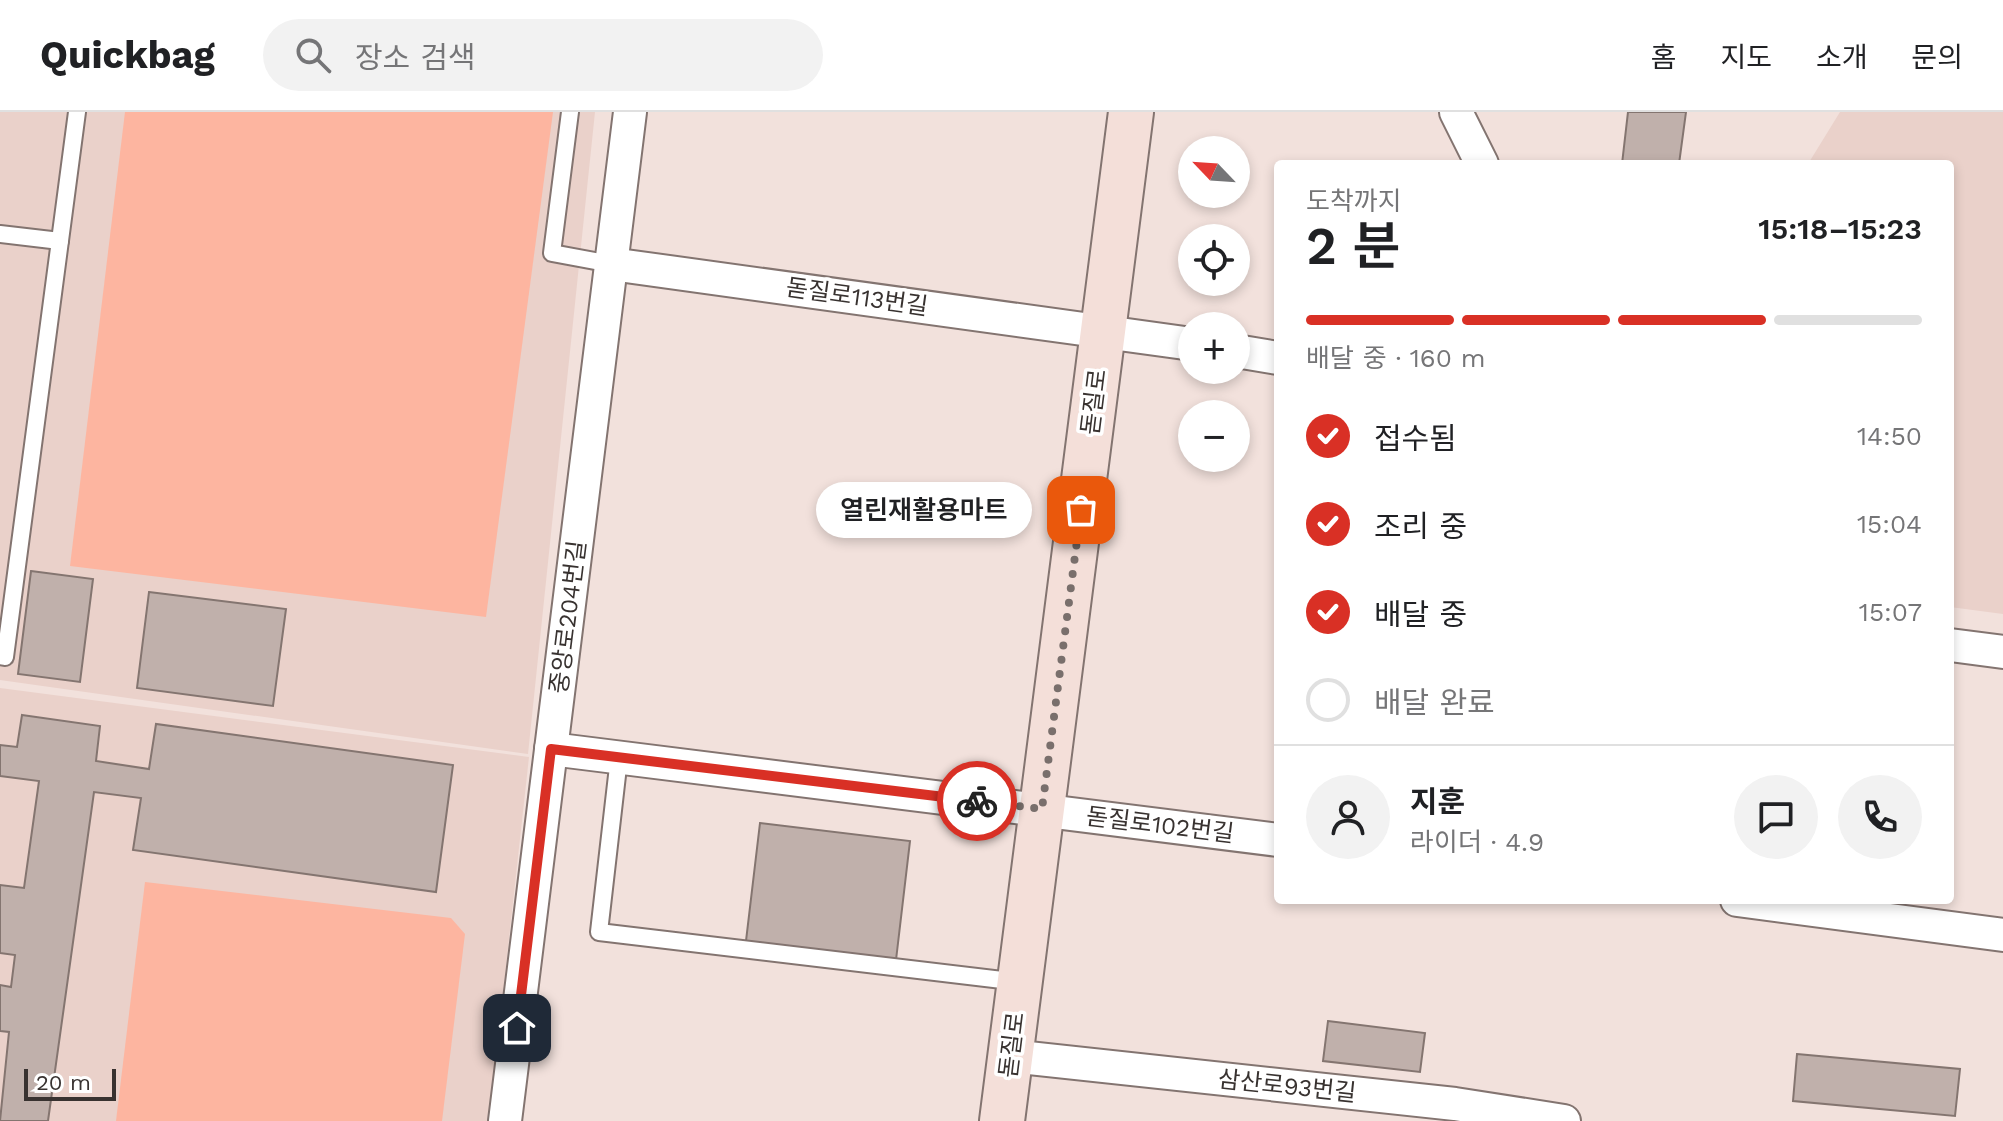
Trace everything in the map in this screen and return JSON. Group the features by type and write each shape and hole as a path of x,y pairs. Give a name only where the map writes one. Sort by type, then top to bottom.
{"main road":[{"name":"돋질로","path":"1002,1121 1131,112"}],"street":[{"name":"중앙로204번길","path":"505,1121 630,112"},
{"path":"1456,112 1480,160"},
{"name":"돋질로113번길","path":"611,264 1178,342"},
{"path":"1250,353 1274,357"},
{"path":"1954,646 2003,652"},
{"name":"돋질로102번길","path":"551,749 1274,839"},
{"path":"1767,904 2003,935"},
{"name":"삼산로93번길","path":"1010,1056 1455,1104 1564,1121"}],"lane":[{"path":"0,656 5,657 77,112"},
{"path":"570,112 552,253 611,264"},
{"path":"0,234 60,241"},
{"path":"619,758 599,932 1020,982"}],"shaded area":[{"path":"0,112 595,112 528,754 0,680"},
{"path":"125,112 553,112 486,617 70,566"},
{"path":"1840,112 2003,112 2003,614 1954,608 1954,160 1810,160"},
{"path":"0,688 529,757 489,1121 0,1121"},
{"path":"145,882 451,918 465,934 442,1121 116,1121"}],"building":[{"path":"1628,112 1686,112 1680,160 1622,160"},
{"path":"31,571 93,579 80,682 18,674"},
{"path":"149,592 286,609 273,706 137,688"},
{"path":"22,715 100,726 96,761 149,769 156,724 453,765 436,892 133,850 141,798 94,792 48,1121 0,1121 9,1032 0,1031 0,985 11,987 15,955 0,953 0,885 24,888 39,781 0,776 0,745 17,747"},
{"path":"760,823 910,841 896,960 746,941"},
{"path":"1328,1021 1425,1033 1420,1072 1323,1061"},
{"path":"1797,1054 1960,1069 1955,1116 1793,1101"}],"way so far":[{"path":"977,801 1042,809 1081,510"}],"place":[{"name":"열린재활용마트","path":"1081,510"}],"route":[{"path":"517,1028 551,749 977,801"}]}
